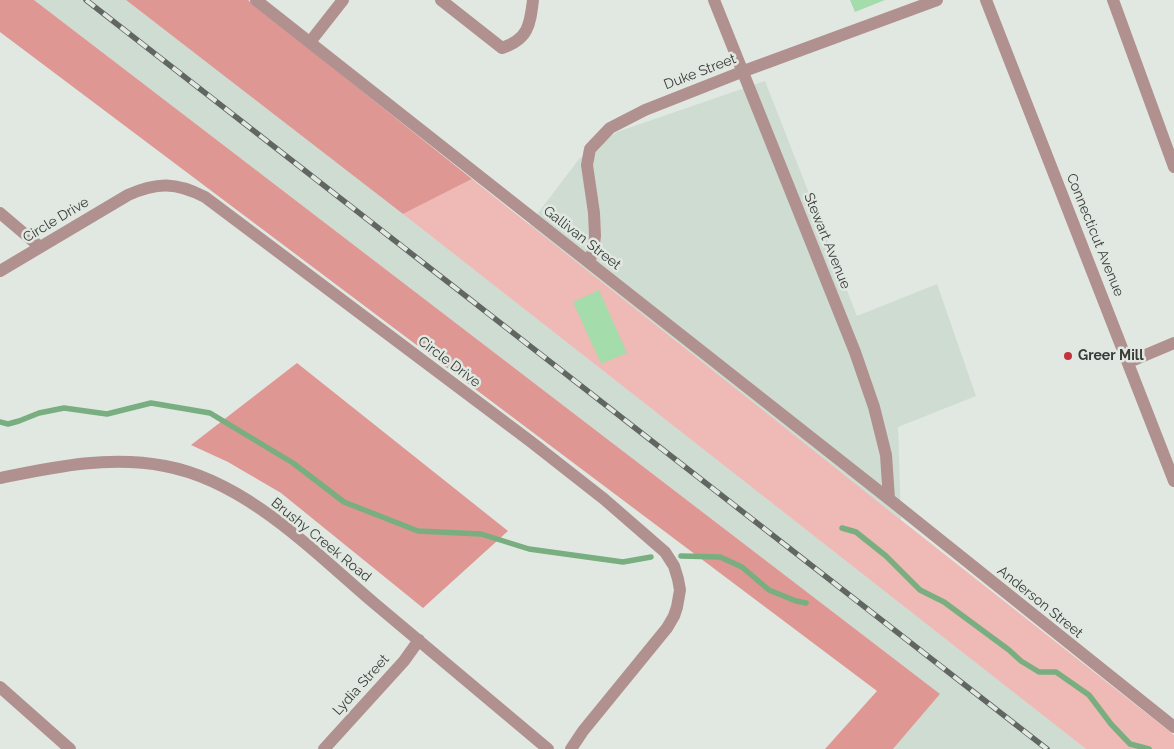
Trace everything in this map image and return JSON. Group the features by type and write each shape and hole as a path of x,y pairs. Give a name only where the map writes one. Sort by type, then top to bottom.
{"street":[{"name":"Gallivan Street","path":"256,0 889,499"},
{"path":"310,42 343,0"},
{"path":"441,0 502,48 513,45 529,27 532,0"},
{"name":"Stewart Avenue","path":"714,0 852,343 868,388 886,455 889,499"},
{"name":"Duke Street","path":"588,262 593,251 595,236 587,165 590,149 610,128 644,110 937,0"},
{"name":"Connecticut Avenue","path":"986,0 1174,481"},
{"path":"1113,0 1174,167"},
{"name":"Circle Drive","path":"0,271 143,188 165,185 191,190 205,197 530,441 604,499 658,545 674,566 680,590 674,616 667,628 571,749"},
{"path":"0,213 40,247"},
{"path":"1129,362 1174,343"},
{"name":"Brushy Creek Road","path":"0,478 60,466 105,462 146,463 166,466 211,480 232,491 281,524 548,749"},
{"name":"Anderson Street","path":"889,499 1174,727"},
{"name":"Lydia Street","path":"324,749 404,661 419,640"},
{"path":"0,687 70,749"}],"shaded area":[{"path":"0,0 34,0 940,694 893,749 825,749 877,691 0,32"},
{"path":"34,0 126,0 403,214 1086,749 893,749 940,694"},
{"path":"126,0 248,0 472,179 403,214"},
{"path":"765,81 857,316 937,284 976,396 898,427 901,520 529,225 579,159 617,132"},
{"path":"472,179 1174,735 1174,749 1086,749 403,214"},
{"path":"297,363 508,531 423,608 281,493 228,462 191,445"}],"building":[{"path":"850,0 885,0 855,12"},
{"path":"599,290 627,353 601,364 573,302"}],"waterway":[{"path":"0,422 8,424 39,413 64,408 107,414 151,403 210,413 293,463 344,502 418,531 481,534 529,549 623,562 651,557"},
{"path":"842,528 856,532 886,556 920,590 944,602 1021,661 1039,672 1056,672 1089,695 1111,724 1130,744 1149,749"},
{"path":"681,556 720,557 742,567 769,590 806,603"}],"railway":[{"path":"86,0 1047,749"}],"place":[{"name":"Greer Mill","path":"1068,356"}]}
